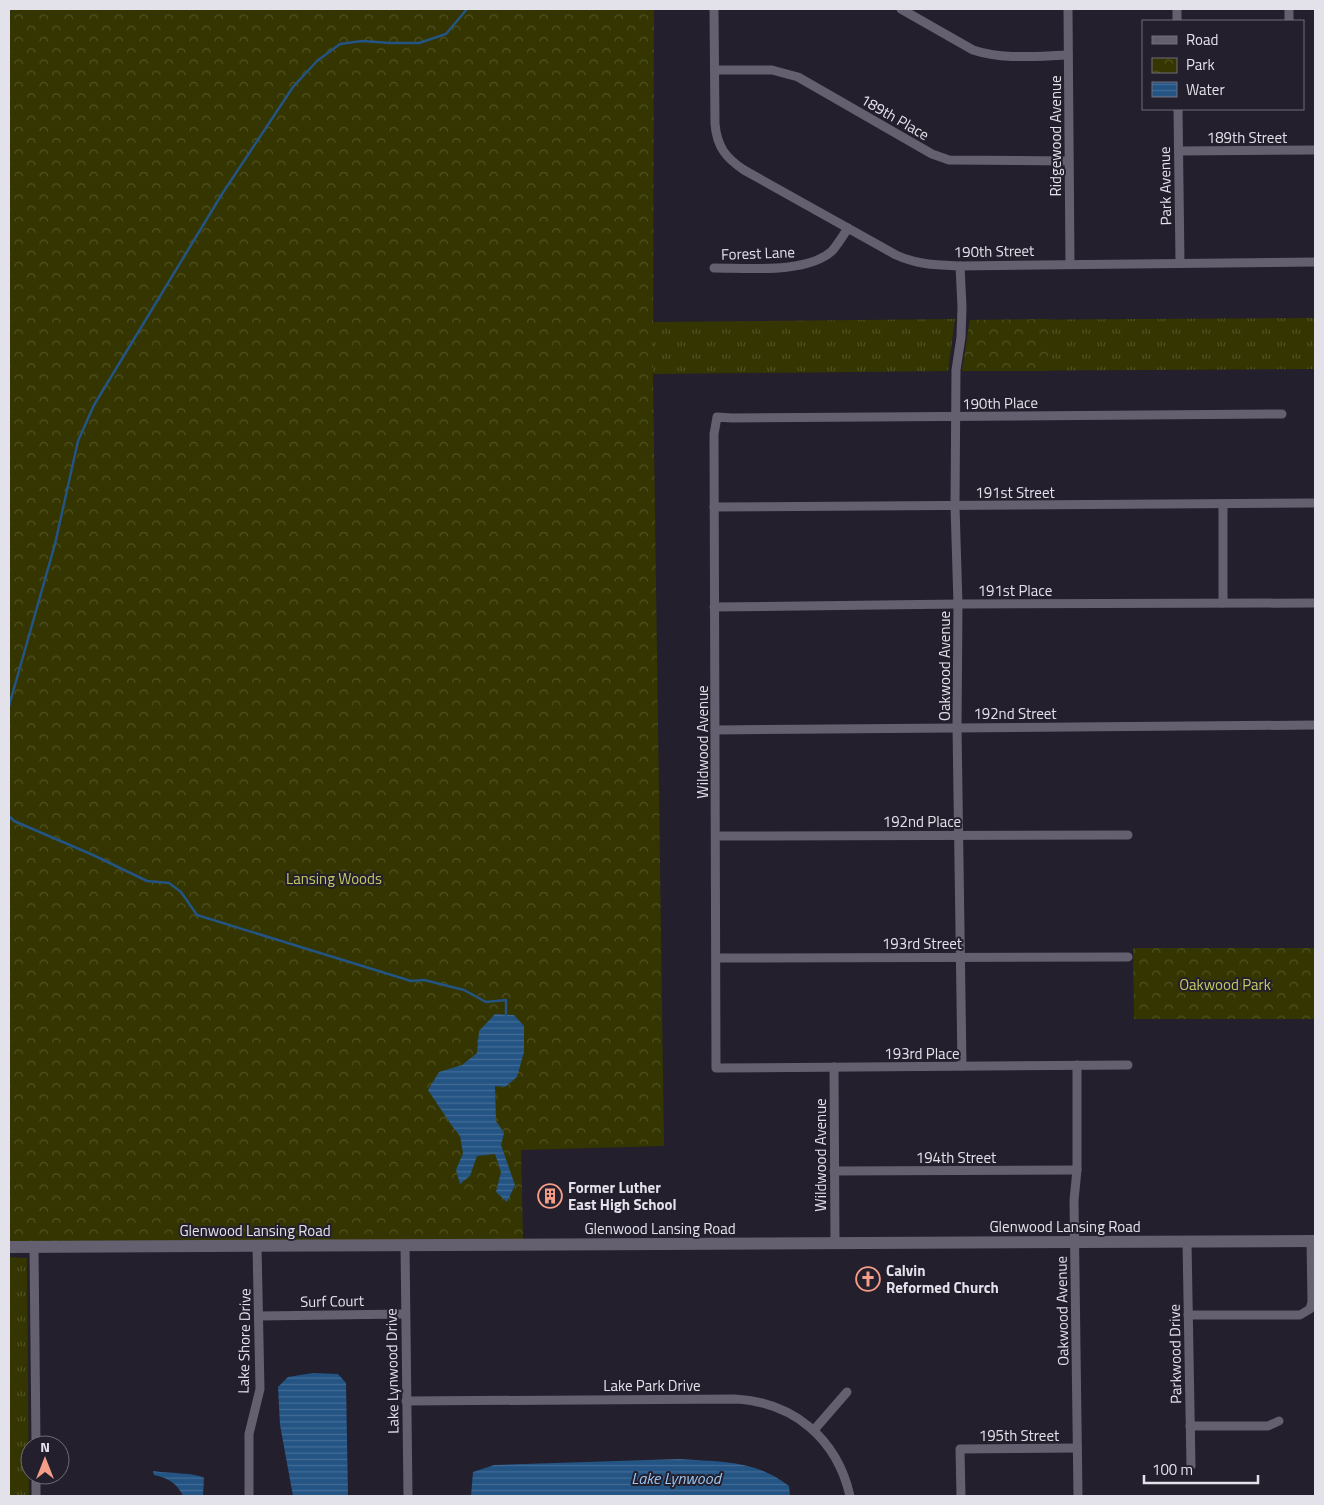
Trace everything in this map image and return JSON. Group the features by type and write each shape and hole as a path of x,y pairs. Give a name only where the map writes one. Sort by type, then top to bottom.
{"main road":[{"name":"Glenwood Lansing Road","path":"9,1247 1314,1241"}],"street":[{"path":"714,9 714,70"},
{"path":"901,9 980,53 1003,56 1068,56"},
{"name":"Ridgewood Avenue","path":"1068,9 1070,264"},
{"name":"190th Street","path":"714,70 717,140 723,150 736,164 907,260 927,265 960,266 1315,262"},
{"name":"189th Place","path":"714,70 772,70 798,77 932,154 949,160 1069,161"},
{"name":"Park Avenue","path":"1178,110 1180,263"},
{"name":"189th Street","path":"1179,151 1315,150"},
{"name":"Forest Lane","path":"714,268 781,267 809,264 831,251 848,228"},
{"name":"Oakwood Avenue","path":"960,266 962,308 956,370 955,506 958,604 957,727 962,1066"},
{"name":"190th Place","path":"717,417 1282,414"},
{"name":"Wildwood Avenue","path":"716,1068 714,434 717,417"},
{"name":"191st Street","path":"714,507 1315,503"},
{"path":"1223,504 1223,603"},
{"name":"191st Place","path":"714,607 1315,603"},
{"name":"192nd Street","path":"716,730 1315,725"},
{"name":"192nd Place","path":"716,836 1128,834"},
{"name":"193rd Street","path":"716,958 1128,956"},
{"name":"Oakwood Avenue","path":"1077,1065 1077,1170 1074,1200 1078,1496"},
{"name":"193rd Place","path":"716,1068 1128,1065"},
{"name":"Wildwood Avenue","path":"834,1067 835,1243"},
{"name":"194th Street","path":"834,1171 1077,1170"},
{"path":"1188,1315 1300,1314 1310,1309 1312,1302 1314,1241"},
{"name":"Parkwood Drive","path":"1187,1242 1191,1466"},
{"name":"Lake Lynwood Drive","path":"405,1245 404,1314 408,1496"},
{"name":"Lake Shore Drive","path":"250,1496 249,1434 260,1389 260,1316 257,1246"},
{"path":"34,1247 36,1435"},
{"name":"Surf Court","path":"260,1316 404,1314"},
{"path":"814,1430 847,1392"},
{"name":"Lake Park Drive","path":"406,1401 745,1399 759,1401 785,1410 814,1430 832,1451 837,1460 848,1484 850,1496"},
{"path":"1190,1426 1268,1426 1279,1421"},
{"name":"195th Street","path":"961,1496 960,1449 1078,1448"}],"green space":[{"name":"Lansing Woods","path":"9,9 654,9 653,374 664,1146 521,1150 523,1240 9,1241"},
{"path":"1315,318 1315,369 962,371 970,320"},
{"path":"955,319 948,371 653,374 636,331 653,322"},
{"path":"1049,319 1050,371 962,371 970,320"},
{"name":"Oakwood Park","path":"1133,948 1315,948 1315,1019 1134,1019"},
{"path":"9,1257 27,1258 28,1435 20,1435 20,1485 29,1485 29,1496 9,1496"}],"water":[{"path":"495,1014 514,1015 524,1026 524,1052 517,1077 505,1087 495,1086 496,1121 504,1133 501,1145 515,1185 507,1202 496,1192 501,1172 495,1154 477,1156 470,1176 460,1184 456,1170 463,1153 460,1136 428,1090 439,1072 462,1065 477,1053 479,1031"},
{"path":"313,1373 338,1374 346,1383 348,1496 293,1496 280,1425 278,1387 288,1377"},
{"name":"Lake Lynwood","path":"680,1459 724,1462 764,1471 777,1477 789,1486 790,1496 471,1496 473,1472 494,1465"},
{"path":"153,1471 188,1474 204,1478 203,1496 183,1496 175,1484 154,1475"}],"waterway":[{"path":"9,706 55,544 78,441 94,405 222,194 293,87 317,61 340,44 362,41 419,43 446,34 467,9"},
{"path":"9,816 14,821 147,881 169,883 181,892 197,915 411,981 424,980 464,990 486,1002 506,1000 506,1015"}],"place":[{"name":"Former Luther East High School","path":"550,1196"},
{"name":"Calvin Reformed Church","path":"868,1279"}]}
